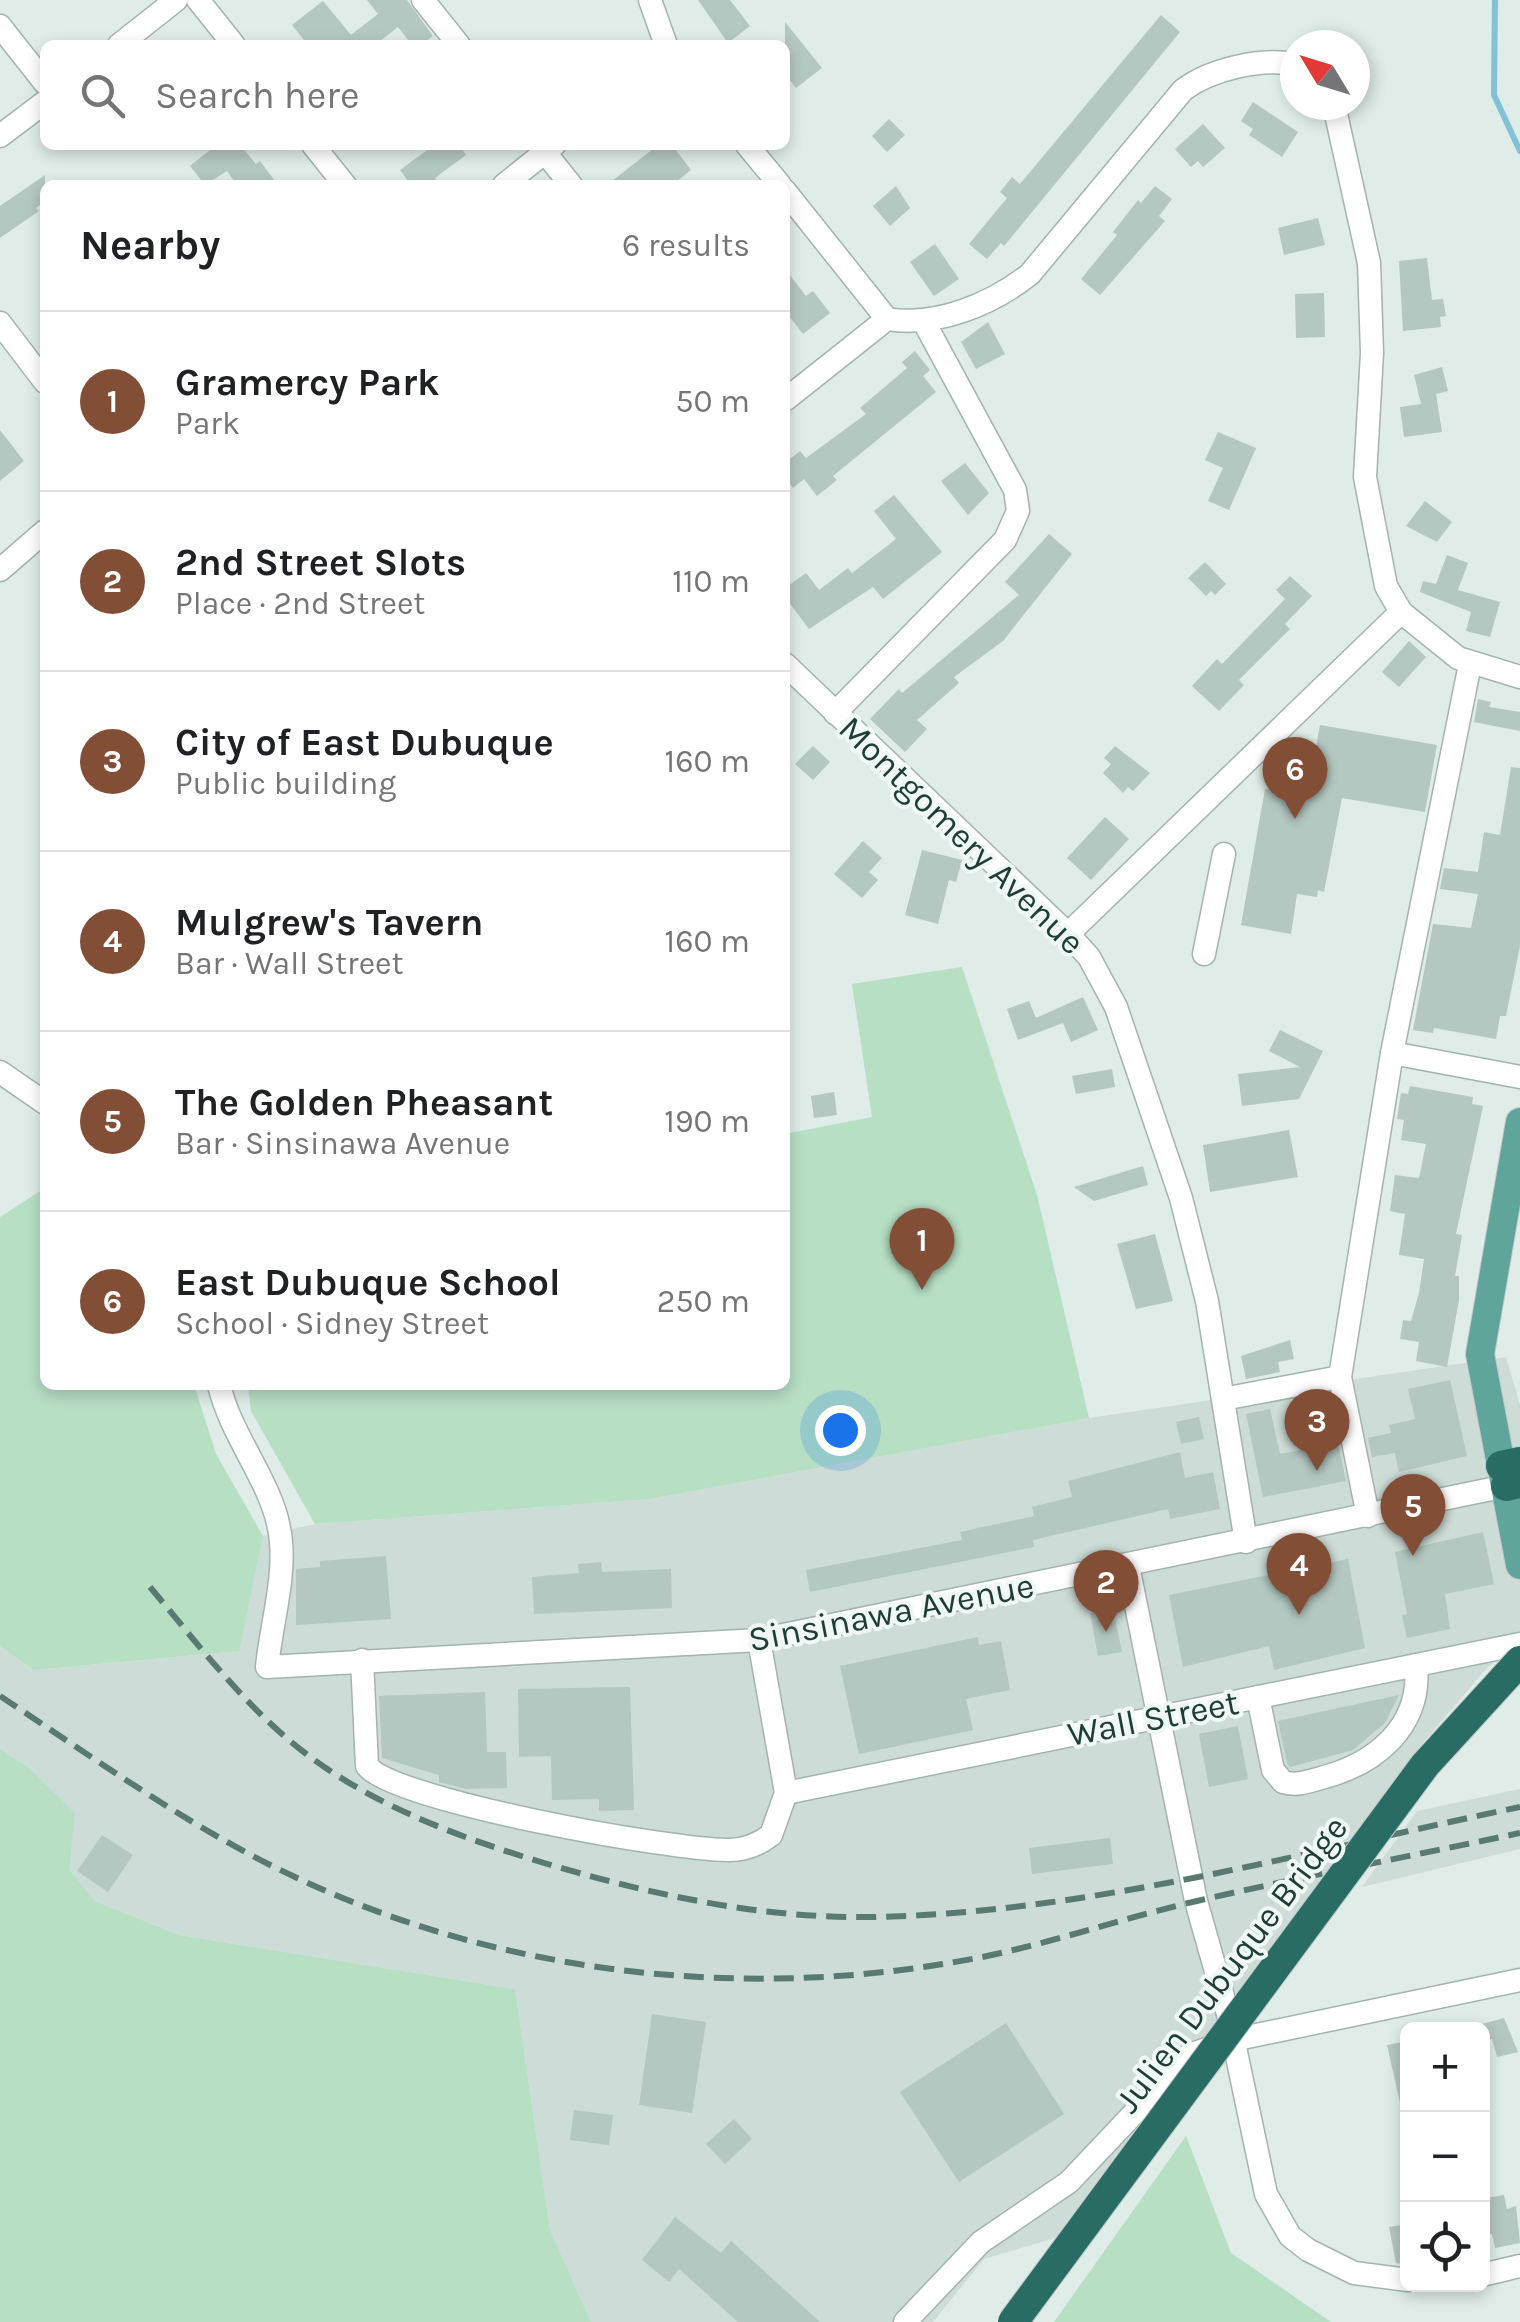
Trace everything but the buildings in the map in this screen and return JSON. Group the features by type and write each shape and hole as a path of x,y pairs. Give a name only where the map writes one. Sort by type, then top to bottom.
{"highway":[{"name":"Julien Dubuque Bridge","path":"1013,2322 1425,1765 1520,1660"}],"main road":[{"path":"1520,1122 1480,1354 1512,1474 1520,1565"}],"street":[{"path":"124,40 176,0"},
{"path":"198,0 230,40"},
{"path":"423,0 455,40"},
{"path":"650,0 664,40"},
{"path":"0,26 40,77"},
{"path":"790,396 887,319 924,322 1000,293 1030,274 1183,90 1207,75 1280,63"},
{"path":"0,136 40,106"},
{"path":"1337,120 1370,277 1368,504 1386,586 1401,612 1470,664 1520,676"},
{"path":"318,150 341,180"},
{"path":"510,180 543,150"},
{"path":"548,150 568,180"},
{"path":"751,150 776,180"},
{"path":"790,198 887,319"},
{"path":"0,322 40,375"},
{"path":"836,713 1006,540 1018,511 1010,478 924,322"},
{"path":"0,570 40,536"},
{"path":"1068,934 1401,612"},
{"path":"1368,1516 1340,1377 1392,1053 1470,664"},
{"name":"Montgomery Avenue","path":"790,669 1068,934 1104,980 1132,1050 1192,1241 1246,1542"},
{"path":"1204,954 1224,854"},
{"path":"1392,1053 1520,1078"},
{"path":"0,1072 40,1100"},
{"path":"1223,1399 1340,1377"},
{"name":"Sinsinawa Avenue","path":"221,1390 236,1435 279,1526 280,1566 267,1667 760,1640 1368,1516 1512,1474"},
{"path":"1128,1566 1196,1901 1233,2040 1266,2194 1290,2236 1330,2264 1354,2273 1400,2279"},
{"path":"362,1660 367,1766 395,1786 586,1830 724,1850 760,1844 771,1835 786,1793 760,1640"},
{"name":"Wall Street","path":"786,1793 1520,1644"},
{"path":"1258,1696 1272,1770 1282,1782 1294,1785 1353,1770 1370,1760 1414,1707 1418,1691 1416,1665"},
{"path":"905,2322 981,2242 1068,2182 1189,2056 1233,2040 1520,1980"},
{"path":"1490,2272 1520,2266"}],"shaded area":[{"path":"1506,1357 1520,1405 1520,1639 1487,1668 1421,1745 1055,2238 984,2259 933,2322 591,2322 550,2230 515,1989 179,1935 95,1901 69,1869 0,1764 0,1646 35,1670 238,1651 263,1536 315,1524 650,1499 1089,1418"},
{"path":"1520,1789 1520,1849 1362,1887 1417,1811"}],"green space":[{"path":"962,967 1037,1195 1089,1418 650,1499 315,1524 251,1411 249,1390 790,1390 790,1133 872,1117 852,984"},
{"path":"40,1191 40,1390 196,1390 216,1454 263,1536 239,1651 34,1670 0,1646 0,1217"},
{"path":"0,1749 30,1769 75,1813 69,1869 95,1901 179,1935 515,1989 550,2230 591,2322 0,2322"},
{"path":"1186,2136 1231,2253 1331,2322 1054,2322"}],"waterway":[{"path":"1495,0 1494,95 1520,151"}],"railway":[{"path":"150,1587 262,1716 332,1772 389,1805 450,1831 584,1874 747,1909 872,1917 1036,1904 1198,1877 1520,1807"},
{"path":"0,1696 181,1815 295,1877 376,1911 460,1938 546,1958 634,1972 812,1978 900,1970 987,1956 1197,1901 1520,1833"}],"place":[{"name":"East Dubuque School","path":"1295,819"},
{"name":"Gramercy Park","path":"922,1290"},
{"name":"City of East Dubuque","path":"1317,1471"},
{"name":"The Golden Pheasant","path":"1413,1556"},
{"name":"Mulgrew's Tavern","path":"1299,1615"},
{"name":"2nd Street Slots","path":"1106,1632"}]}
